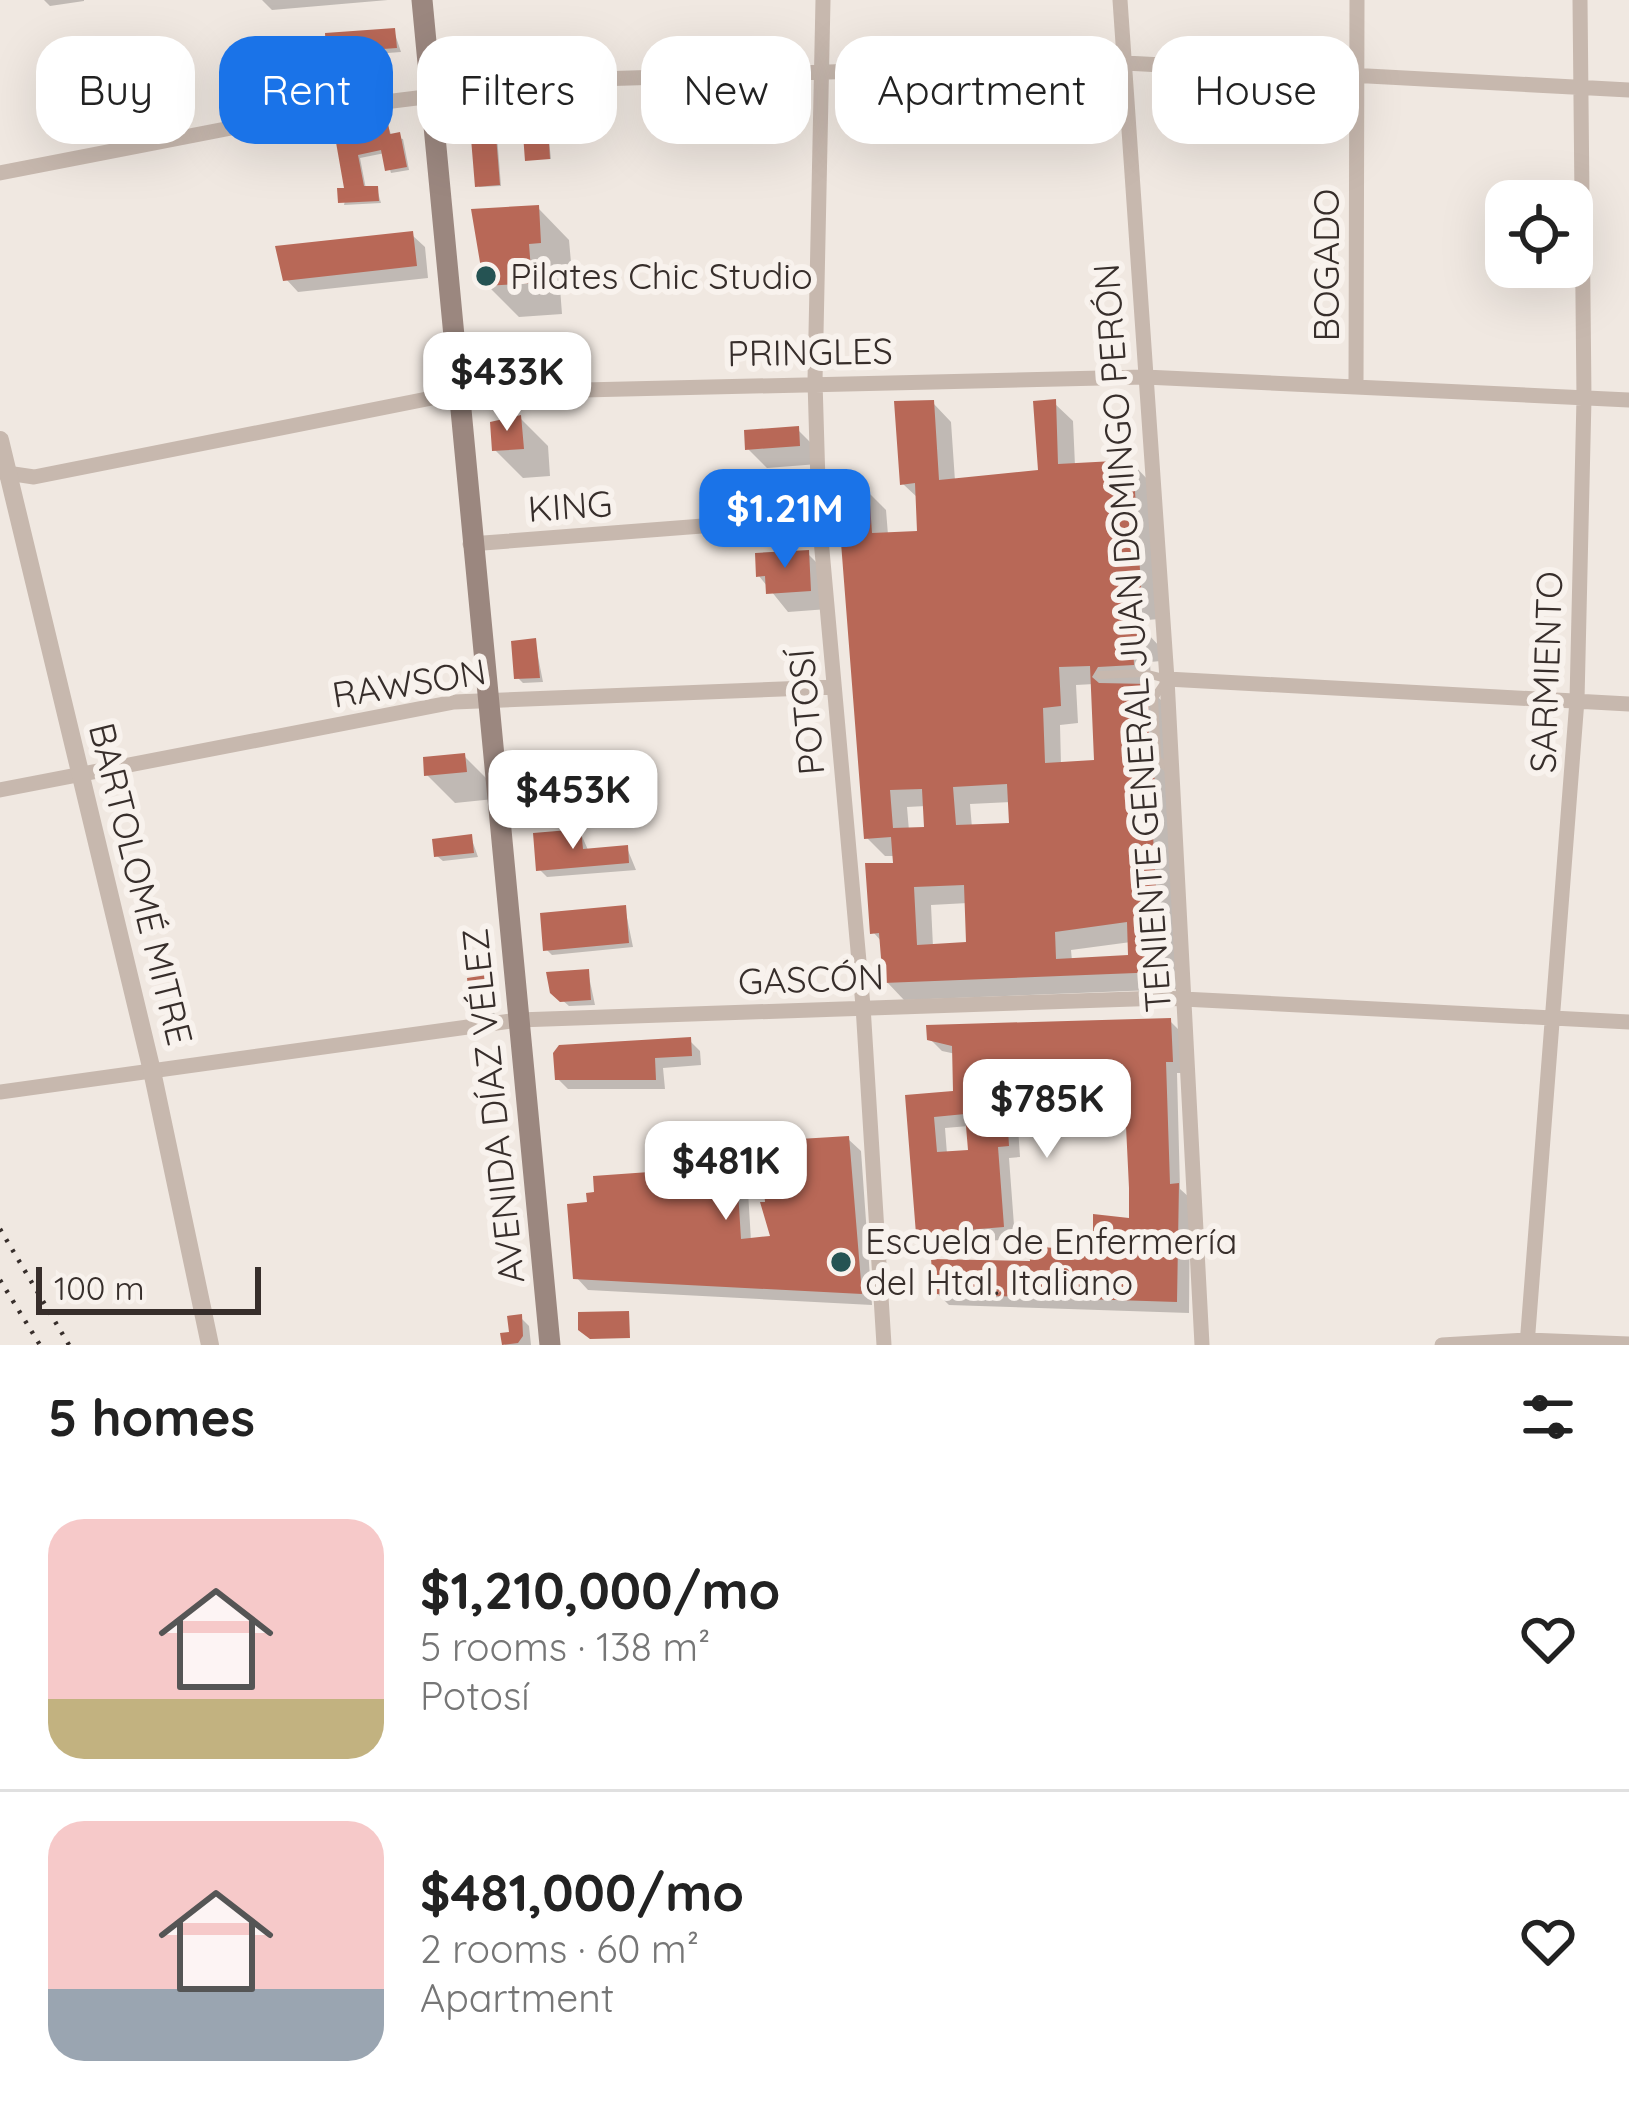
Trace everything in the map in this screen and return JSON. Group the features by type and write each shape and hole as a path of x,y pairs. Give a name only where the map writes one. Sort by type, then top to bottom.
{"main road":[{"name":"AVENIDA DÍAZ VÉLEZ","path":"422,0 425,36"},
{"name":"AVENIDA DÍAZ VÉLEZ","path":"435,144 550,1345"}],"street":[{"name":"POTOSÍ","path":"823,0 815,381 819,517 863,1006 884,1345"},
{"name":"TENIENTE GENERAL JUAN DOMINGO PERÓN","path":"1120,0 1123,36"},
{"name":"BOGADO","path":"1356,36 1357,0"},
{"name":"SARMIENTO","path":"1527,1342 1577,700 1584,398 1580,0"},
{"path":"617,78 835,71"},
{"path":"1359,76 1629,90"},
{"path":"0,173 417,95"},
{"name":"TENIENTE GENERAL JUAN DOMINGO PERÓN","path":"1128,110 1167,679 1202,1345"},
{"name":"BOGADO","path":"1355,144 1356,386"},
{"name":"PRINGLES","path":"4,472 34,477 457,394 815,381 1145,377 1629,400"},
{"name":"BARTOLOMÉ MITRE","path":"0,440 4,472 152,1071 210,1345"},
{"name":"KING","path":"470,544 819,517"},
{"path":"1167,679 1629,704"},
{"name":"RAWSON","path":"0,790 486,698 834,686"},
{"name":"GASCÓN","path":"0,1092 518,1020 1186,998 1629,1022"},
{"path":"1442,1345 1629,1345"}],"lane":[{"path":"1100,675 1143,673 1167,679"}],"building":[{"path":"395,28 397,48 393,48 393,36 325,33"},
{"path":"400,132 407,167 385,171 381,150 358,155 364,186 378,186 379,201 338,203 337,188 344,188 336,144 393,144 393,133"},
{"path":"471,144 497,144 500,185 475,187"},
{"path":"524,144 549,144 550,159 525,161"},
{"path":"539,205 541,243 529,244 532,283 484,286 471,209"},
{"path":"413,231 417,266 283,281 275,246"},
{"path":"1056,399 1058,464 1133,460 1142,602 1130,603 1132,626 1143,625 1144,644 1133,644 1134,665 1098,667 1092,677 1099,683 1149,684 1149,759 1160,798 1151,800 1161,972 883,983 879,933 870,934 865,863 893,863 891,837 864,839 837,491 869,489 872,533 917,531 915,483 900,485 894,401 934,400 939,480 1038,470 1033,401","holes":["1090,666 1094,760 1045,763 1043,708 1061,706 1059,667","1007,784 1009,823 956,825 953,787","922,789 924,827 893,828 890,790","964,885 966,942 917,945 914,887","1127,922 1128,955 1056,959 1055,932"]},
{"path":"521,415 524,449 492,451 490,422"},
{"path":"799,426 800,446 745,450 744,430"},
{"path":"809,550 811,591 766,594 765,576 756,577 755,553"},
{"path":"536,638 540,678 514,679 511,641"},
{"path":"465,753 467,772 424,776 423,757"},
{"path":"581,829 583,849 628,845 629,863 536,871 533,833"},
{"path":"472,834 474,853 434,857 432,839"},
{"path":"626,905 629,943 543,951 540,913"},
{"path":"589,969 591,1000 560,1002 550,993 546,972"},
{"path":"487,975 491,1012 472,1014 467,978"},
{"path":"1171,1018 1173,1062 1166,1062 1170,1184 1179,1183 1177,1302 934,1294 931,1259 1030,1261 1029,1246 1080,1250 1080,1232 1093,1233 1093,1214 1129,1218 1129,1188 1123,1064 994,1071 997,1113 1007,1112 1009,1146 998,1147 1004,1227 916,1234 905,1095 953,1091 952,1046 927,1040 926,1025","holes":["965,1114 968,1150 937,1152 934,1117"]},
{"path":"691,1037 692,1056 655,1058 656,1080 555,1080 553,1053 559,1045"},
{"path":"849,1136 862,1294 573,1279 567,1204 587,1202 586,1193 594,1192 593,1176 706,1168 704,1144 735,1143 741,1239 770,1236 760,1202 765,1202 762,1166 754,1167 750,1142"},
{"path":"629,1311 630,1338 590,1339 578,1330 578,1312"},
{"path":"522,1314 523,1336 518,1343 502,1345 500,1333 509,1332 507,1316"}],"railway":[{"path":"0,1229 69,1345"},
{"path":"0,1280 40,1345"}],"place":[{"name":"Pilates Chic Studio","path":"486,276"},
{"name":"Escuela de Enfermería del Htal. Italiano","path":"841,1262"}]}
